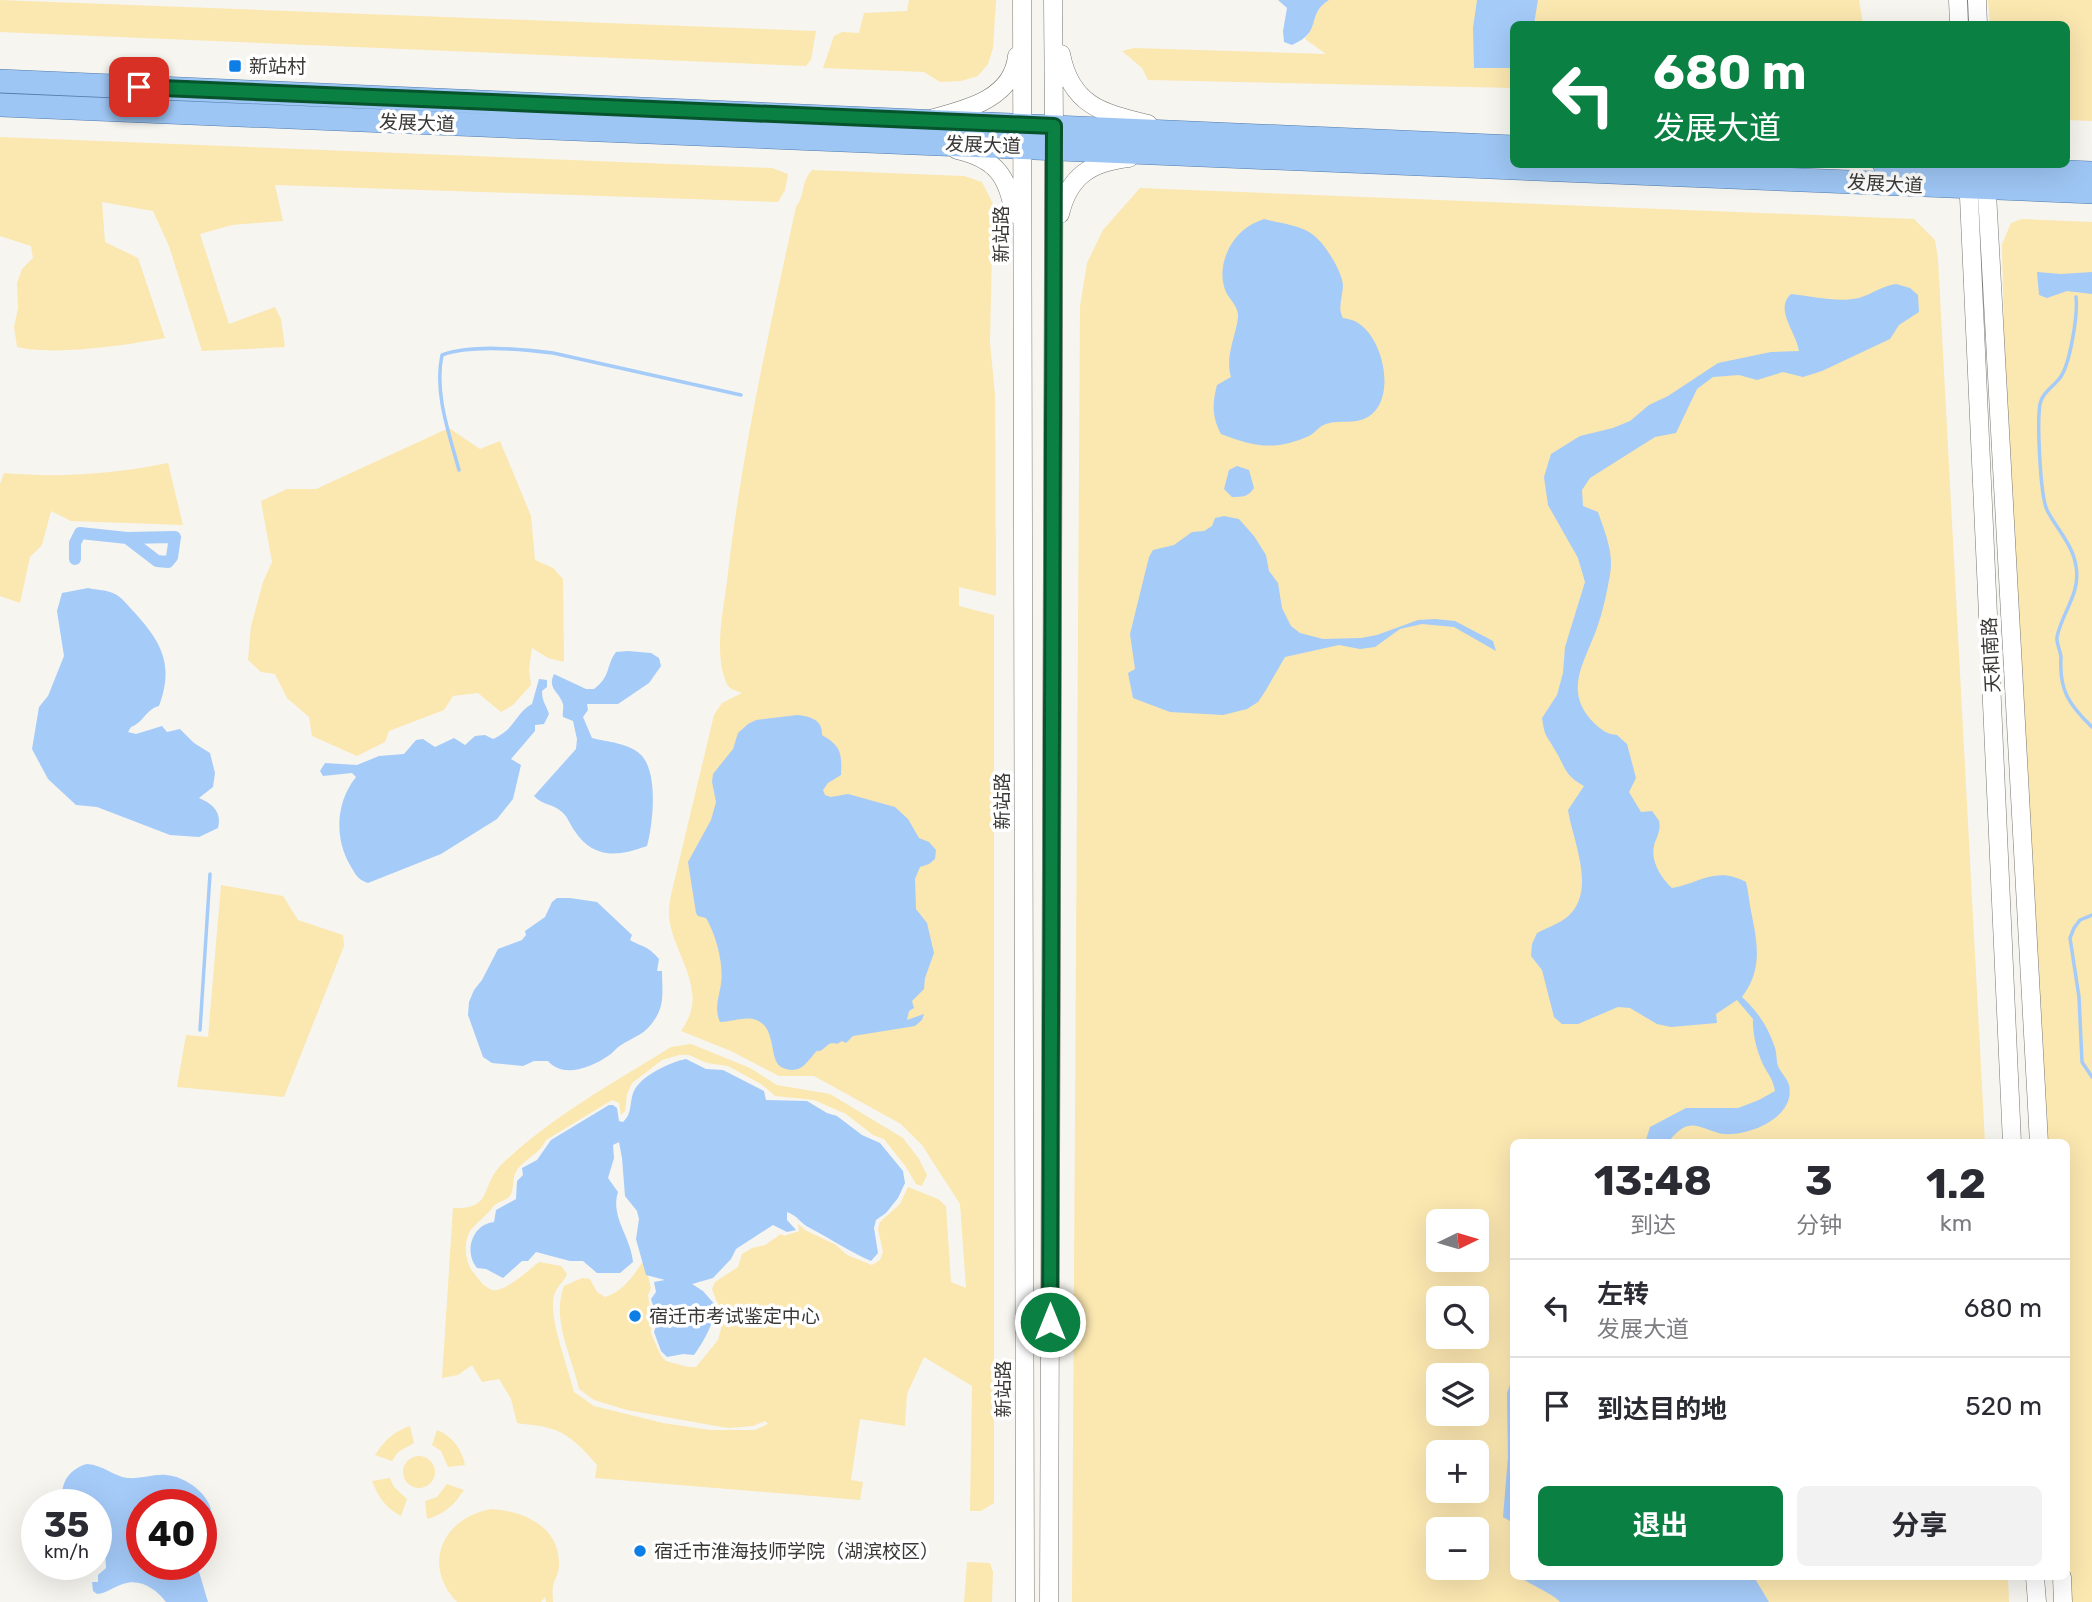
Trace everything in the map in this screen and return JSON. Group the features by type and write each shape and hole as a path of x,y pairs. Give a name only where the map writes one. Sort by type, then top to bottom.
{"main road":[{"name":"发展大道","path":"0,81 923,132"},
{"name":"发展大道","path":"0,105 923,132 1510,156"},
{"name":"发展大道","path":"1193,143 1510,147"},
{"name":"发展大道","path":"1825,168 1977,174 2092,173"},
{"name":"发展大道","path":"1921,168 2092,192"}],"street":[{"path":"923,132 993,97 1012,76 1016,66 1021,0"},
{"name":"新站路","path":"1021,0 1025,1602"},
{"path":"1049,1602 1053,0"},
{"path":"1053,0 1064,73 1083,101 1100,111 1193,143"},
{"path":"1958,0 1959,21"},
{"path":"1977,0 1978,21"},
{"path":"923,132 987,160 1003,176 1011,194 1022,260"},
{"path":"1054,266 1064,197 1081,174 1099,164 1193,143"},
{"name":"天和南路","path":"1977,174 2012,1139"},
{"name":"天和南路","path":"1977,174 2039,1139"},
{"path":"2035,1580 2037,1602"},
{"path":"2062,1580 2063,1602"}],"shaded area":[{"path":"0,0 816,31 811,60 806,66 0,32"},
{"path":"909,0 996,0 993,48 988,64 978,76 961,81 940,82 924,72 823,68 834,36 842,32 859,33 864,13 907,11"},
{"path":"1329,0 1859,0 1862,21 1510,21 1510,88 1148,80 1142,68 1122,51 1134,48 1326,54 1305,39 1324,4"},
{"path":"1988,0 2092,0 2092,121 2070,120 2070,21 1990,21"},
{"path":"0,137 772,168 788,174 785,190 778,202 275,185 283,221 232,225 200,234 229,324 275,307 281,319 285,347 202,351 169,246 153,211 102,202 105,242 138,258 165,338 111,346 50,350 17,347 14,327 18,308 17,283 22,269 33,258 31,246 0,236"},
{"path":"812,170 964,176 982,182 993,204 990,343 995,395 996,596 959,587 959,606 994,615 994,1503 981,1511 970,1511 972,1386 924,1357 907,1394 905,1426 860,1419 851,1480 863,1482 860,1500 595,1478 597,1465 571,1439 559,1431 517,1423 511,1399 499,1379 482,1382 472,1365 458,1375 442,1378 453,1208 466,1208 481,1201 496,1172 522,1146 584,1101 671,1047 691,1044 750,1068 777,1085 830,1094 903,1138 927,1175 922,1186 916,1184 884,1139 873,1135 846,1114 814,1100 775,1096 761,1084 728,1066 707,1063 689,1055 662,1060 632,1083 627,1094 625,1111 621,1115 619,1103 612,1100 546,1140 517,1170 510,1196 494,1206 475,1225 466,1241 470,1268 484,1285 493,1290 510,1284 539,1262 561,1266 567,1274 555,1293 553,1314 574,1392 594,1406 663,1423 710,1430 755,1430 768,1424 765,1421 753,1426 728,1428 627,1410 594,1400 579,1389 564,1338 560,1312 564,1286 582,1278 590,1279 597,1292 605,1297 623,1287 644,1260 651,1288 648,1295 651,1333 661,1356 666,1361 696,1367 718,1340 721,1329 723,1317 712,1289 715,1282 738,1267 742,1254 765,1245 781,1234 784,1236 799,1231 798,1224 836,1245 847,1255 872,1265 880,1260 883,1252 878,1229 880,1222 900,1204 908,1187 938,1199 946,1206 951,1282 966,1288 960,1204 922,1145 901,1124 814,1076 779,1076 731,1051 681,1031 690,1014 693,998 688,973 673,936 670,901 714,715 722,703 742,693 727,685 722,670 720,645 733,534 757,393 796,207"},
{"path":"1140,188 1914,219 1935,240 1985,1139 1510,1139 1510,1580 2008,1580 2009,1602 1072,1602 1080,306 1087,263 1103,230"},
{"path":"2022,219 2092,222 2092,1602 2067,1602 2067,1580 2070,1580 2070,1139 2042,1139 2005,379 2002,244 2011,223"},
{"path":"449,428 480,449 500,441 531,516 535,560 553,568 563,579 564,662 548,658 532,648 529,669 531,685 513,705 501,712 478,693 453,696 444,710 389,731 385,742 357,756 312,736 309,717 287,698 275,674 261,672 248,660 251,626 263,582 272,562 261,501 287,489 316,489"},
{"path":"168,463 183,525 71,521 51,511 42,545 30,557 20,603 0,596 0,484 4,473 86,474"},
{"path":"221,885 283,896 298,920 343,935 344,946 284,1097 177,1087 186,1035 208,1037"},
{"path":"410,1426 414,1443 398,1452 392,1461 375,1455 390,1437"},
{"path":"437,1430 456,1444 465,1465 448,1467 441,1451 432,1445"},
{"path":"419,1456 430,1461 435,1472 430,1483 419,1488 408,1483 403,1472 408,1461"},
{"path":"390,1478 394,1487 407,1499 401,1516 383,1502 372,1481"},
{"path":"447,1484 464,1490 449,1508 427,1519 425,1501 437,1497"},
{"path":"491,1509 527,1517 537,1523 553,1540 558,1551 559,1565 553,1588 553,1602 546,1602 545,1597 541,1602 457,1602 446,1587 440,1573 442,1545 460,1522"},
{"path":"967,1562 990,1563 993,1572 992,1602 964,1602"}],"water":[{"path":"1278,0 1329,0 1318,11 1308,34 1292,45 1284,42 1287,8"},
{"path":"1477,0 1538,0 1534,21 1510,21 1510,68 1474,68 1473,28"},
{"path":"1264,219 1307,231 1327,250 1342,279 1341,314 1343,318 1353,320 1367,331 1375,342 1384,369 1382,397 1377,408 1368,417 1358,421 1326,424 1297,441 1265,446 1221,434 1214,410 1217,385 1231,377 1230,355 1238,318 1224,285 1223,266 1235,239 1252,224"},
{"path":"2037,272 2092,272 2092,294 2067,291 2047,298 2039,295"},
{"path":"1896,284 1910,288 1918,295 1919,312 1899,325 1890,339 1822,371 1803,377 1783,372 1757,380 1739,375 1713,377 1697,389 1676,433 1655,437 1590,478 1582,490 1583,506 1598,512 1608,543 1611,567 1601,615 1579,676 1579,699 1584,711 1594,723 1604,731 1617,735 1627,744 1636,778 1629,792 1641,812 1652,811 1659,821 1653,855 1668,884 1672,888 1708,877 1725,875 1746,882 1757,958 1753,977 1742,997 1757,1013 1768,1031 1778,1066 1789,1085 1785,1106 1778,1115 1758,1128 1724,1134 1692,1125 1682,1129 1671,1139 1646,1139 1650,1127 1686,1108 1738,1108 1775,1091 1758,1052 1753,1019 1737,1000 1716,1014 1717,1023 1671,1027 1657,1024 1630,1008 1618,1007 1578,1024 1562,1024 1554,1017 1542,970 1531,956 1537,933 1566,918 1575,907 1581,895 1582,881 1568,810 1584,786 1566,771 1546,736 1542,718 1557,695 1563,673 1565,647 1585,582 1578,558 1548,505 1544,477 1551,454 1580,436 1630,421 1649,405 1668,396 1718,363 1771,352 1799,351 1785,314 1786,300 1791,294 1851,299"},
{"path":"1237,466 1249,470 1254,488 1245,496 1232,497 1224,489 1229,470"},
{"path":"1224,516 1239,519 1254,536 1266,555 1269,571 1278,583 1282,608 1291,626 1300,633 1323,639 1361,638 1418,620 1435,619 1455,621 1493,641 1496,651 1454,627 1422,624 1400,629 1375,647 1360,649 1339,645 1285,657 1258,702 1247,709 1223,715 1170,712 1133,698 1128,673 1135,669 1130,634 1149,557 1153,550 1174,545 1192,532 1204,531 1212,526 1215,518"},
{"path":"88,588 120,597 152,634 158,645 165,666 159,706 128,732 136,734 162,726 167,732 180,729 194,743 210,753 215,773 213,787 199,798 215,809 219,817 218,828 199,837 170,835 97,807 76,805 48,779 32,749 39,707 48,696 64,656 57,611 62,593"},
{"path":"616,652 651,653 659,658 661,666 649,683 618,704 587,704 588,710 583,717 592,738 630,747 646,762 652,785 651,825 647,846 626,852 606,853 589,846 562,812 534,796 576,749 573,721 563,717 563,704 552,683 554,674 586,689 594,689 606,675"},
{"path":"539,679 547,680 547,687 542,691 542,695 549,714 544,724 535,725 535,731 511,759 521,765 513,799 497,819 441,854 368,883 359,878 341,843 339,820 344,797 356,777 352,773 323,776 320,771 325,763 357,765 379,756 404,754 416,740 423,739 435,747 454,738 465,745 475,736 485,735 493,739 506,731 532,704"},
{"path":"797,715 818,722 822,735 839,751 841,775 828,783 823,790 825,795 831,797 848,794 895,807 908,819 919,838 929,842 936,850 935,859 920,867 915,879 916,909 927,923 934,953 924,989 912,1001 914,1008 909,1011 907,1020 924,1014 915,1026 853,1036 846,1043 842,1041 830,1044 817,1051 801,1067 789,1070 783,1068 775,1059 770,1036 761,1023 753,1019 720,1022 717,1008 722,976 720,959 710,925 706,918 696,913 688,862 711,820 716,802 713,774 733,749 738,733 756,720"},
{"path":"557,898 597,902 632,935 630,940 648,949 659,959 657,971 662,971 662,1002 658,1013 644,1032 621,1045 610,1055 586,1067 561,1069 548,1061 534,1061 523,1066 492,1063 483,1057 468,1015 469,1002 498,949 522,940 526,935 525,931 545,917"},
{"path":"686,1059 706,1069 723,1070 764,1091 766,1100 807,1101 837,1116 862,1135 880,1143 903,1171 905,1183 898,1198 886,1213 876,1220 874,1228 878,1253 871,1261 787,1212 787,1220 796,1230 787,1232 773,1225 736,1249 731,1259 713,1278 692,1284 703,1291 717,1307 708,1332 698,1349 694,1355 667,1357 661,1351 654,1332 656,1319 651,1299 656,1292 654,1282 665,1280 646,1275 636,1239 639,1219 637,1211 625,1196 619,1142 613,1145 614,1158 608,1178 618,1192 617,1210 633,1262 620,1273 597,1273 583,1261 570,1261 536,1252 528,1261 522,1261 503,1278 486,1269 477,1268 471,1247 476,1233 494,1222 496,1210 516,1199 517,1181 523,1175 522,1168 537,1160 551,1140 609,1105 617,1108 619,1121 623,1122 628,1115 634,1091 643,1080 664,1066"},
{"path":"1510,1384 1510,1521 1503,1517 1508,1457 1507,1393"},
{"path":"80,1466 98,1466 128,1478 173,1476 197,1489 126,1489 126,1580 201,1580 208,1602 166,1602 152,1589 135,1582 97,1594 93,1591 92,1582 112,1580 112,1489 63,1489 66,1479"},
{"path":"1525,1580 1756,1580 1769,1602 1560,1602"}],"waterway":[{"path":"2076,297 2067,364 2059,379 2041,400 2039,441 2047,510 2071,551 2077,576 2074,594 2057,637 2062,679 2067,696 2092,727"},
{"path":"459,470 441,398 442,355 468,349 497,348 553,353 741,395"},
{"path":"75,559 75,543 80,533 127,538 175,537 172,557 168,562 157,561 127,538"},
{"path":"200,1030 210,874"},
{"path":"2092,915 2080,920 2070,938 2079,997 2082,1062 2092,1077"}],"place":[{"name":"新站村","path":"235,66"},
{"name":"宿迁市考试鉴定中心","path":"635,1316"},
{"name":"宿迁市淮海技师学院（湖滨校区）","path":"640,1551"}],"route":[{"path":"139,87 1054,126 1050,1322"}]}
